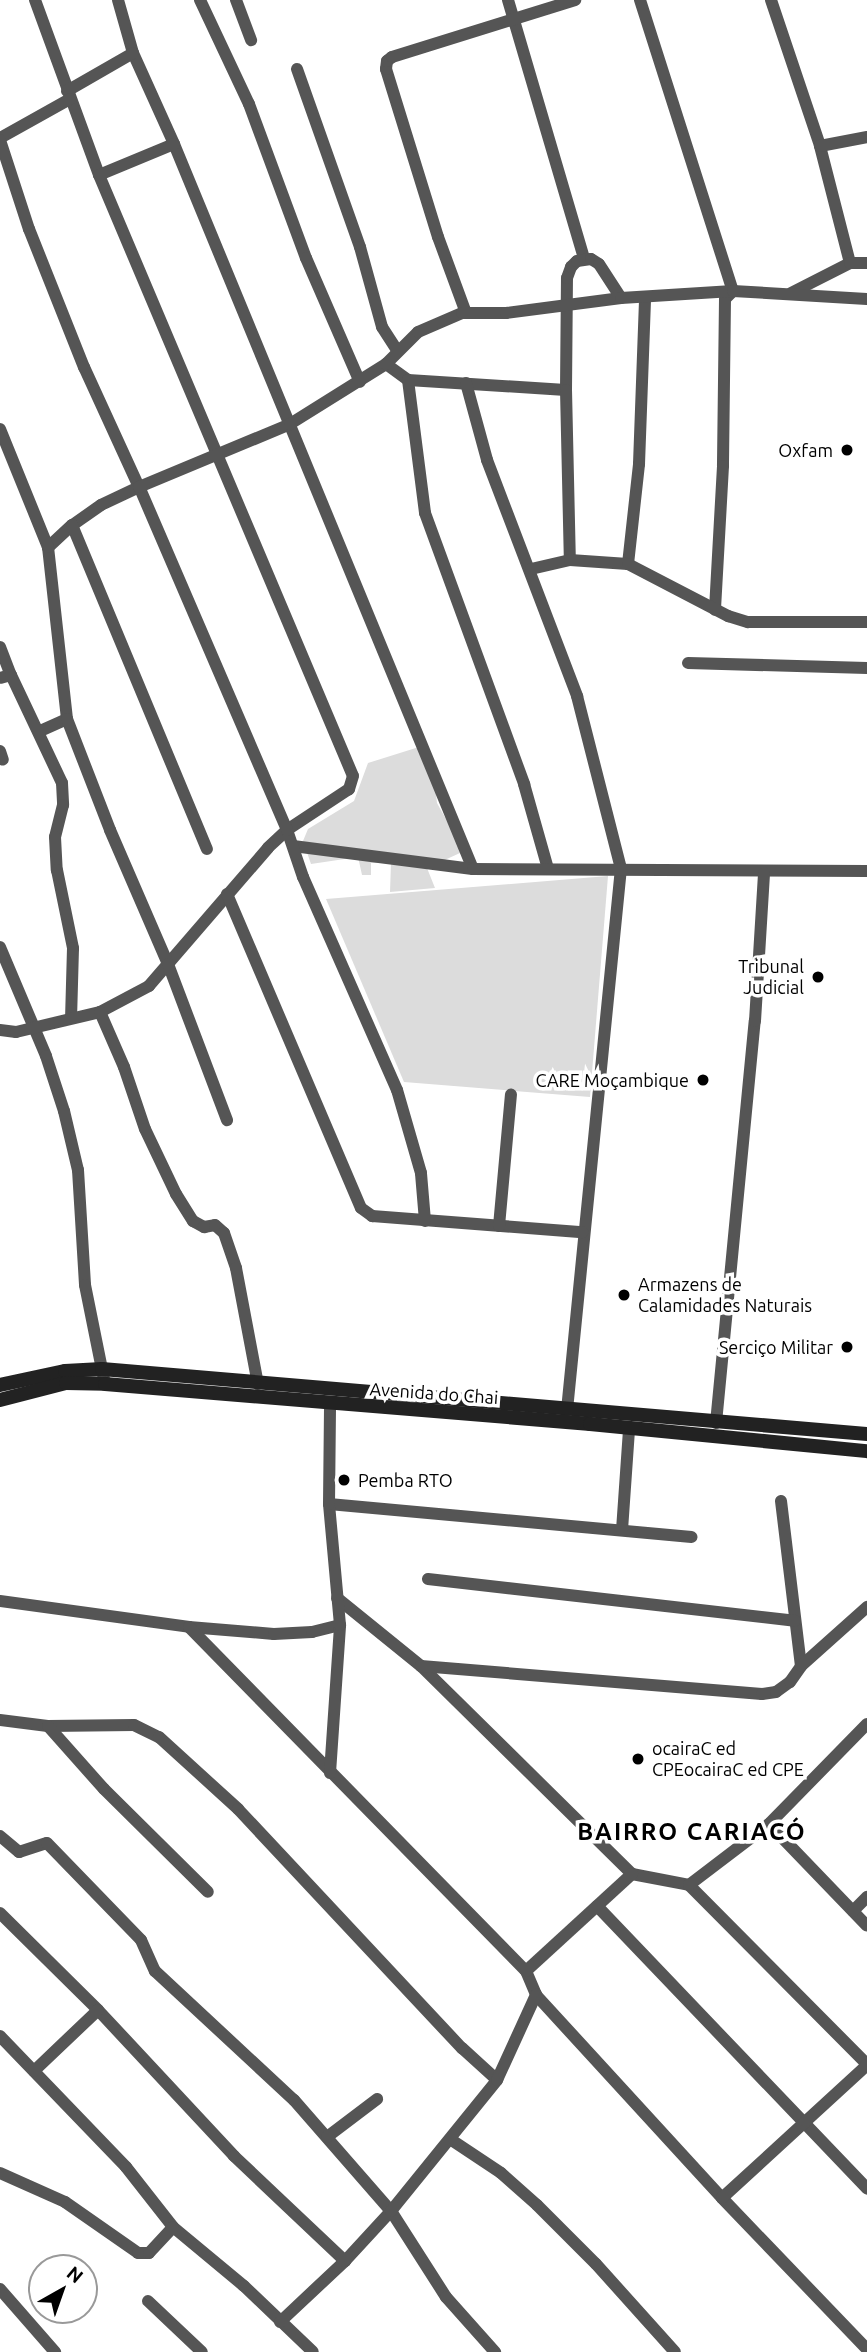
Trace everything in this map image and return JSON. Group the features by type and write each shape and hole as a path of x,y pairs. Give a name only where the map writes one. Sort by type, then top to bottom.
{"main road":[{"name":"Avenida do Chai","path":"0,1385 53,1372 102,1369 867,1434"},
{"name":"Avenida do Chai","path":"0,1401 66,1383 104,1384 867,1451"}],"street":[{"path":"0,1030 16,1032 100,1012 149,986 227,894 287,830 349,789 353,776 99,175 35,0"},
{"path":"118,0 133,53 174,144 473,869"},
{"path":"200,0 249,104 306,258 360,382"},
{"path":"236,0 251,40"},
{"path":"508,0 583,258"},
{"path":"466,313 438,237 386,69 387,61 392,57 575,0"},
{"path":"640,0 733,291"},
{"path":"771,0 820,146 850,262"},
{"path":"133,53 0,139 29,229 84,367 139,486 287,830 303,877 397,1090 421,1173 425,1221"},
{"path":"297,69 360,247 382,327 397,350"},
{"path":"820,146 867,137"},
{"path":"99,175 174,144"},
{"path":"583,258 599,264 621,298"},
{"path":"570,560 566,390 567,278 571,267 583,258"},
{"path":"790,294 850,262 867,263"},
{"path":"715,610 723,466 725,299 733,291"},
{"path":"48,547 72,525 101,505 139,486 290,424 386,364 397,350 418,332 466,313 506,313 621,298 733,291 867,299"},
{"path":"628,564 640,451 645,297"},
{"path":"386,364 408,380 566,390"},
{"path":"408,380 427,520 511,747 548,869"},
{"path":"466,383 487,460 531,569 577,696 621,868 566,1410"},
{"path":"0,429 48,547 67,719 168,964 227,1120"},
{"path":"72,525 207,849"},
{"path":"531,569 570,560 628,564 715,610 747,622 867,622"},
{"path":"0,647 6,676 40,731 64,793 55,837 57,870 73,948 71,1018"},
{"path":"688,663 867,668"},
{"path":"40,731 67,719"},
{"path":"293,846 473,869 621,868 764,873 867,871"},
{"path":"716,1423 755,1021 764,873"},
{"path":"227,894 358,1204 372,1216 582,1232"},
{"path":"0,947 34,1027 64,1111 78,1170 85,1286 104,1384"},
{"path":"100,1012 124,1067 145,1129 176,1194 193,1221 204,1227 215,1225 224,1233 236,1268 258,1384"},
{"path":"499,1226 511,1095"},
{"path":"330,1405 329,1504 340,1625 330,1773"},
{"path":"622,1530 629,1429"},
{"path":"781,1501 801,1666"},
{"path":"329,1504 691,1537"},
{"path":"428,1579 795,1621"},
{"path":"337,1598 421,1666 632,1874 689,1885 867,2065 722,2198"},
{"path":"0,1601 189,1627 274,1634 312,1632 340,1625"},
{"path":"421,1666 762,1694 776,1692 790,1682 801,1666 867,1607"},
{"path":"189,1627 526,1971 536,1995 722,2198 867,2349"},
{"path":"0,1720 48,1726 134,1725 159,1737 237,1810 461,2048 497,2080"},
{"path":"689,1885 769,1824 867,1724"},
{"path":"48,1726 104,1789 208,1892"},
{"path":"769,1824 867,1926"},
{"path":"0,1836 19,1852 42,1842 50,1846 141,1940 155,1971 256,2062 327,2137 391,2211 446,2297 495,2352"},
{"path":"526,1971 632,1874"},
{"path":"853,1911 867,1897"},
{"path":"597,1906 867,2189"},
{"path":"0,1913 98,2010 234,2156 345,2261"},
{"path":"280,2322 345,2261 391,2211 497,2080 536,1995"},
{"path":"34,2071 98,2010"},
{"path":"0,2036 126,2167 173,2227 244,2286 313,2352"},
{"path":"327,2137 376,2099"},
{"path":"450,2139 501,2173 537,2205 596,2264 675,2352"},
{"path":"0,2172 65,2202 138,2253 149,2253 173,2227"},
{"path":"0,2289 55,2352"},
{"path":"148,2301 202,2352"}],"shaded area":[{"path":"419,747 434,775 437,803 457,839 460,853 427,868 435,888 390,892 391,863 371,863 371,875 362,875 358,857 311,864 303,841 308,829 354,801 368,763"},
{"path":"608,876 590,1097 404,1082 326,899"}],"place":[{"name":"Oxfam","path":"847,450"},
{"name":"Tribunal Judicial","path":"818,977"},
{"name":"CARE Moçambique","path":"703,1080"},
{"name":"Armazens de Calamidades Naturais","path":"624,1295"},
{"name":"Serciço Militar","path":"847,1347"},
{"name":"Pemba RTO","path":"344,1480"},
{"name":"ocairaC ed CPEocairaC ed CPE","path":"638,1759"}],"district":[{"name":"BAIRRO CARIACÓ","path":"692,1832"}]}
